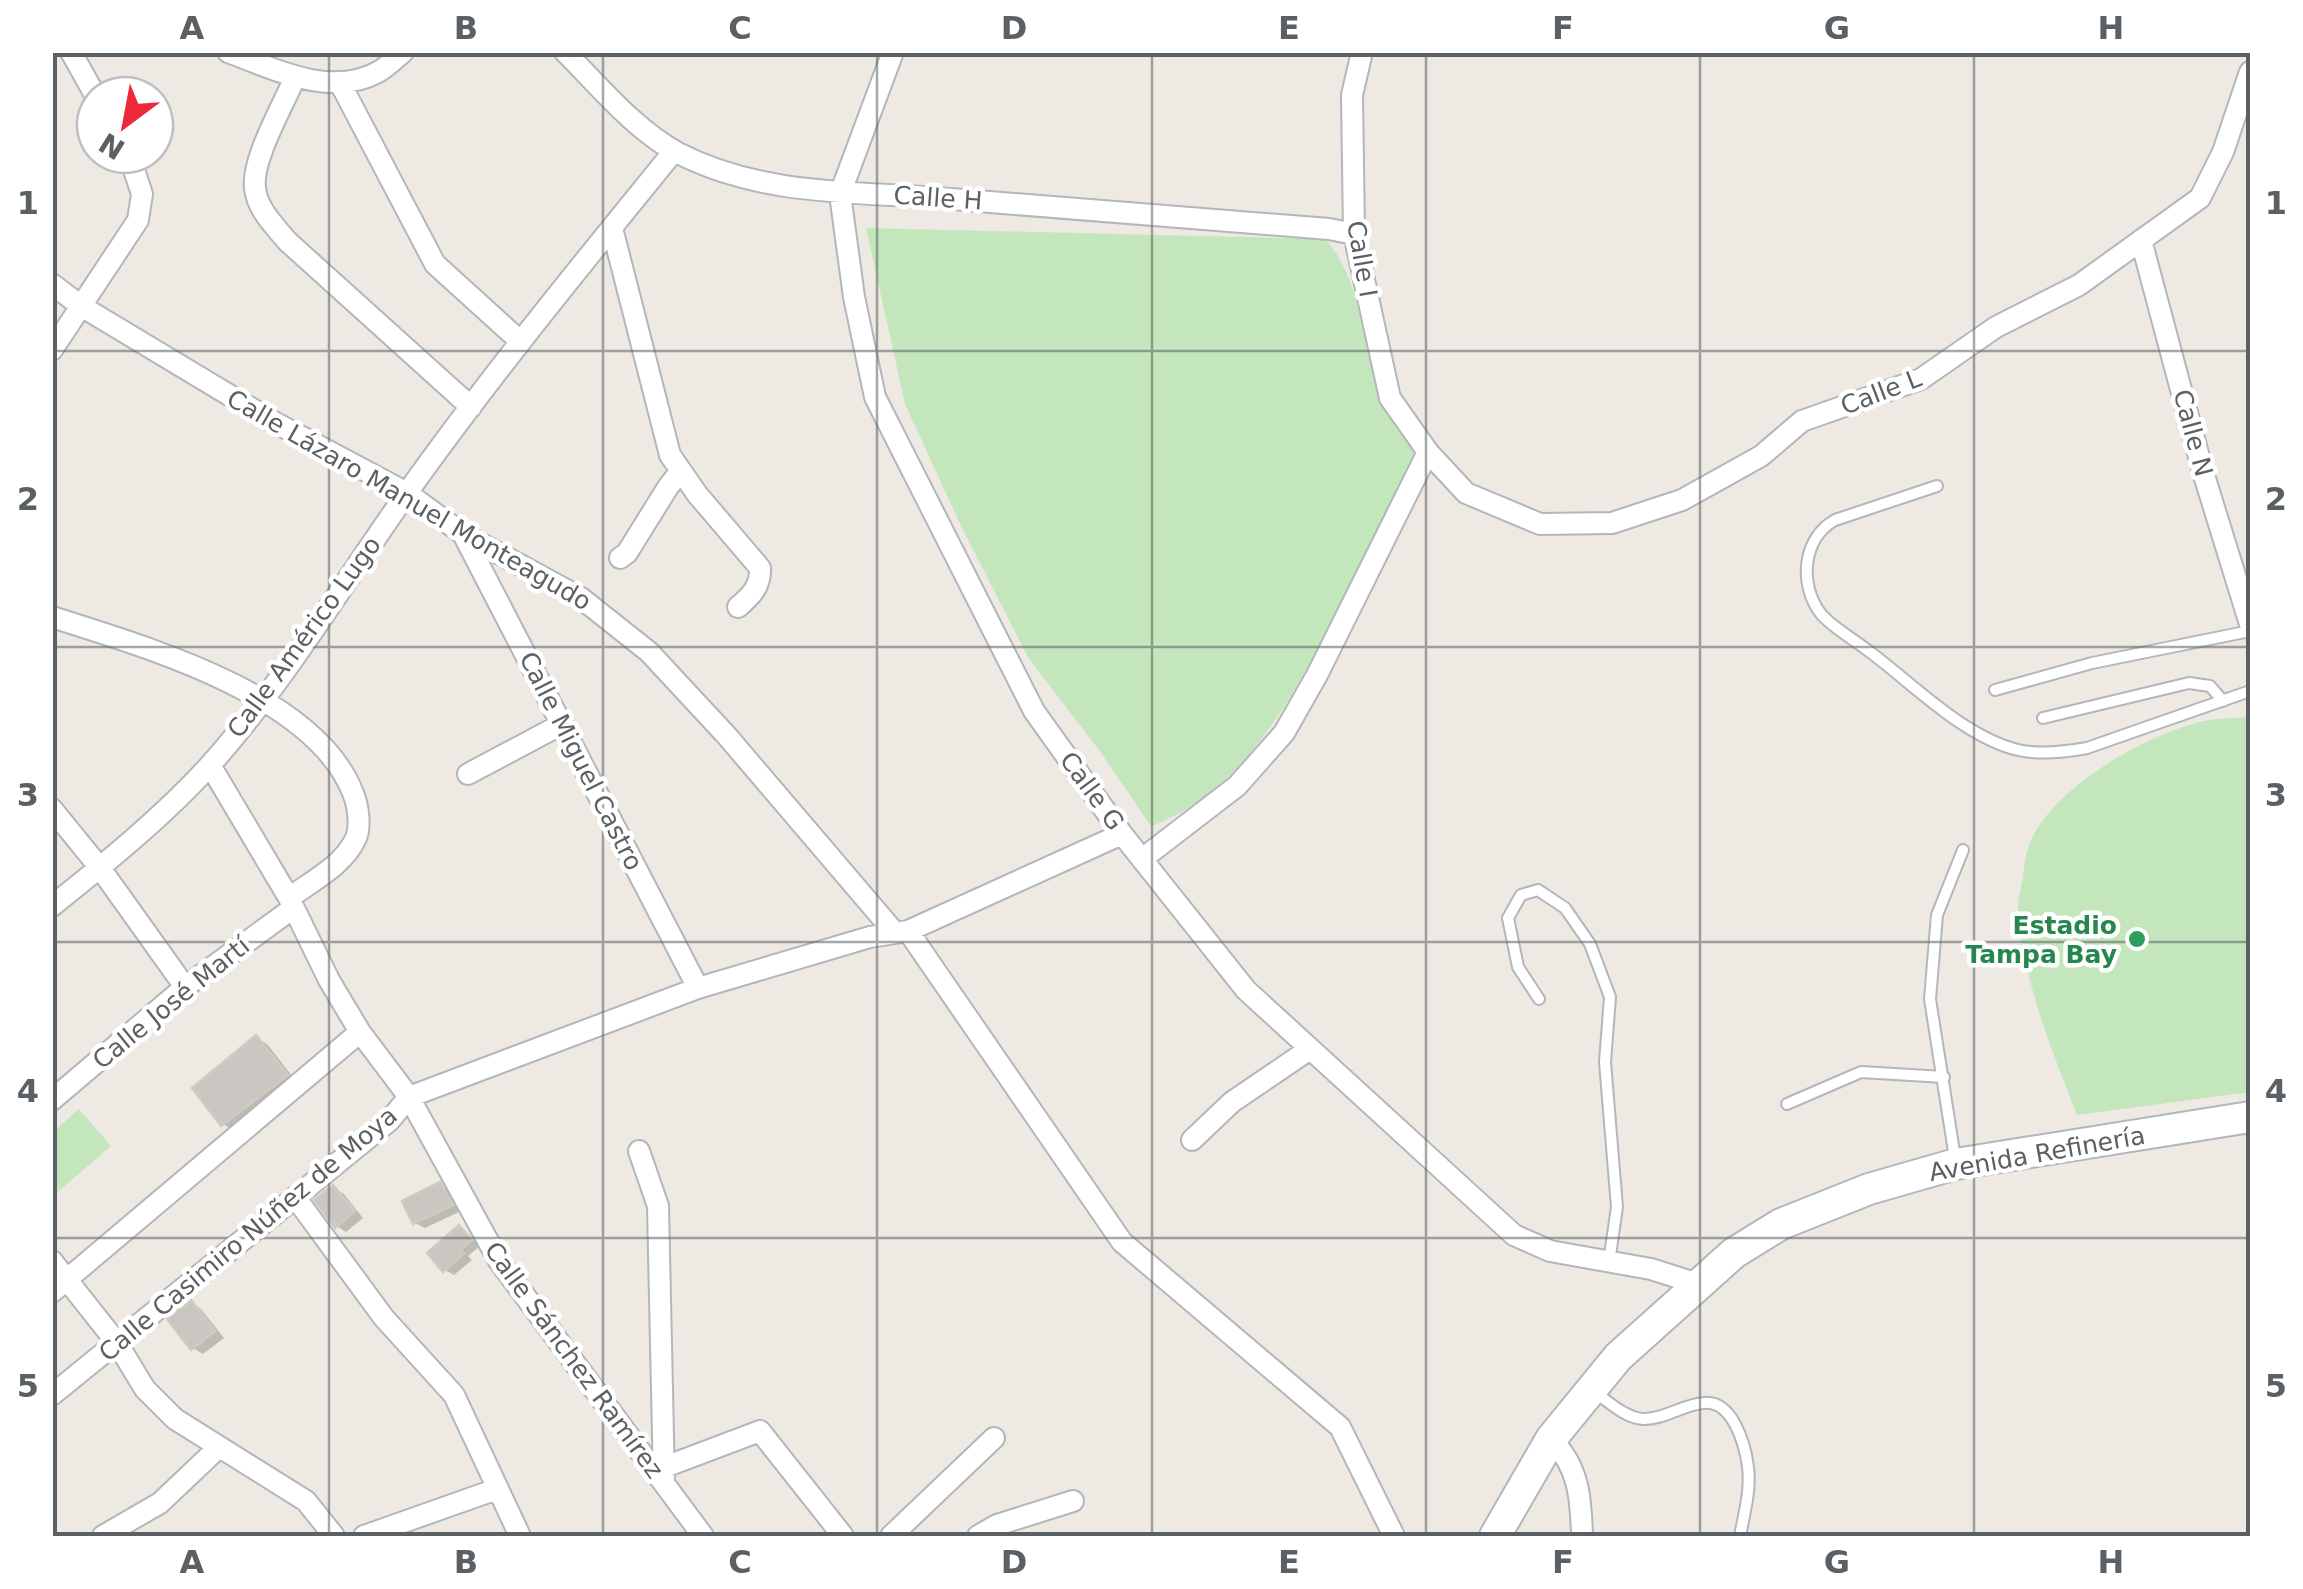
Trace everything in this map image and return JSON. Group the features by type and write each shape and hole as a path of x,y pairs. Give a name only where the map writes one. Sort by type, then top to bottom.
{"main road":[{"name":"Avenida Refinería","path":"1494,1536 1551,1439 1618,1357 1734,1252 1781,1224 1869,1190 1956,1164 2250,1118"}],"street":[{"path":"71,52 84,75"},
{"path":"228,52 295,77 340,83 377,72 403,52"},
{"name":"Calle H","path":"565,52 632,119 674,151 725,174 804,191 910,196 1354,234"},
{"name":"Calle G","path":"893,52 840,194 854,296 875,397 1034,711 1122,834 1246,990 1514,1235 1550,1251 1651,1269 1700,1285"},
{"name":"Calle I","path":"1362,52 1352,95 1354,234 1390,398 1428,452"},
{"name":"Calle L","path":"1428,452 1466,493 1540,524 1612,523 1682,500 1760,456 1802,421 1921,380 1996,327 2079,286 2200,198 2222,152 2250,72"},
{"path":"295,77 260,160 254,186 263,212 316,268 471,407"},
{"path":"340,83 435,264 520,342"},
{"name":"Calle Américo Lugo","path":"52,906 100,868 210,765 261,701 407,493 520,342 674,151"},
{"path":"52,350 138,220 142,194 136,175"},
{"path":"612,228 662,429 680,472 760,568 761,578 752,595 738,607"},
{"name":"Calle N","path":"2140,240 2250,628"},
{"name":"Calle Lázaro Manuel Monteagudo","path":"52,284 81,306 274,422 407,493 464,534 582,598 650,652 902,932 1122,1242 1340,1426 1394,1536"},
{"path":"1142,859 1237,786 1284,733 1428,452"},
{"path":"620,558 680,472"},
{"name":"Calle Miguel Castro","path":"464,534 698,988"},
{"name":"Calle José Martí","path":"52,617 173,656 261,701 315,736 344,769 357,803 358,835 338,863 52,1100"},
{"path":"468,774 562,724"},
{"name":"Calle Sánchez Ramírez","path":"210,765 360,1032 409,1097 499,1261 663,1476 703,1536"},
{"path":"52,808 185,987"},
{"name":"Calle Casimiro Núñez de Moya","path":"52,1395 389,1122 409,1097 698,988 870,937 902,932 1122,834"},
{"path":"60,1286 360,1032"},
{"path":"1192,1140 1232,1102 1310,1049"},
{"path":"639,1151 658,1206 663,1476 760,1431 843,1536"},
{"path":"295,1197 384,1318 454,1395 520,1536"},
{"path":"52,1261 60,1286 117,1343 145,1389 175,1419 306,1501 334,1536"},
{"path":"890,1536 994,1438"},
{"path":"1551,1439 1565,1453 1576,1475 1582,1536"},
{"path":"102,1536 160,1504 219,1447"},
{"path":"364,1536 496,1489"},
{"path":"978,1536 996,1525 1072,1501"}],"lane":[{"path":"1937,486 1821,528 1812,541 1806,576 1821,614 1929,700 2003,745 2020,750 2066,752 2250,691"},
{"path":"1995,690 2092,663 2250,628"},
{"path":"2043,718 2190,684 2210,686 2223,701"},
{"path":"1956,1164 1930,999 1937,914 1963,850"},
{"path":"1540,999 1518,967 1508,918 1520,895 1538,890 1565,908 1590,944 1610,997 1605,1062 1617,1206 1610,1262"},
{"path":"1786,1104 1860,1072 1944,1077"},
{"path":"1592,1389 1622,1412 1640,1420 1704,1402 1719,1404 1731,1416 1748,1467 1748,1498 1740,1536"}],"green space":[{"path":"866,228 1325,239 1347,273 1381,393 1421,452 1290,697 1244,760 1217,787 1186,809 1151,826 1029,659 905,404"},
{"name":"Estadio Tampa Bay","path":"2250,717 2250,1092 2077,1115 2040,1014 2021,936 2018,909 2028,848 2056,805 2077,785 2129,751 2204,721"},
{"path":"79,1109 111,1146 54,1195 53,1132"}],"building":[{"path":"256,1035 288,1075 221,1126 192,1088"},
{"path":"440,1182 453,1205 413,1224 402,1201"},
{"path":"333,1185 355,1211 335,1228 314,1200"},
{"path":"459,1225 472,1240 443,1272 427,1253"},
{"path":"191,1300 215,1331 191,1350 167,1319"}],"place":[{"name":"Estadio Tampa Bay","path":"2137,939"}]}
